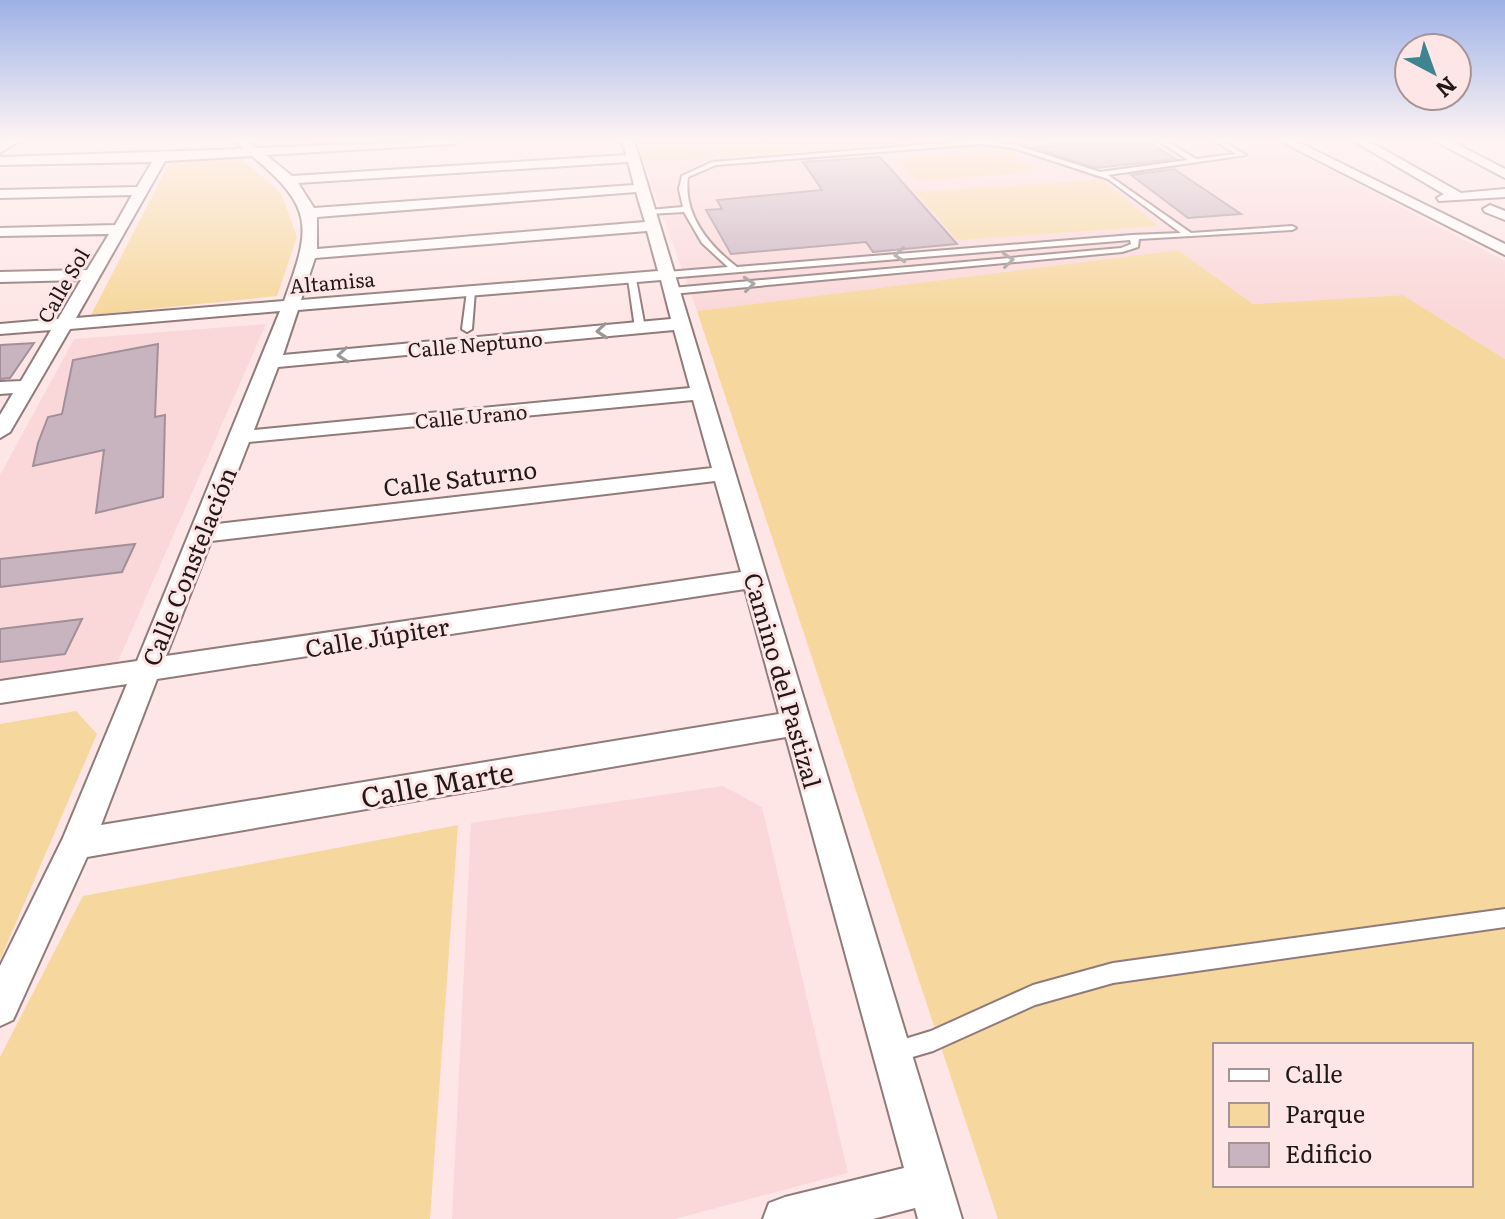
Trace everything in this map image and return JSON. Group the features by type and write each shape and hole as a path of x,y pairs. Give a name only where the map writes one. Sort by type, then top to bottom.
{"street":[{"name":"Calle Sol","path":"0,432 137,197"},
{"path":"300,197 310,213 648,209"},
{"name":"Camino del Pastizal","path":"645,197 935,1201"},
{"path":"1397,197 1505,250"},
{"path":"1405,201 1459,197"},
{"path":"1431,214 1497,208 1505,216"},
{"path":"309,254 648,209"},
{"name":"Calle Constelación","path":"0,1007 77,844 144,671 271,362 309,254 310,213"},
{"path":"0,232 119,229"},
{"path":"0,277 93,275"},
{"name":"Altamisa","path":"0,329 632,279 670,283"},
{"name":"Calle Neptuno","path":"271,362 679,324"},
{"path":"0,388 29,386"},
{"name":"Calle Urano","path":"241,437 701,393"},
{"name":"Calle Saturno","path":"202,534 724,473"},
{"name":"Calle Júpiter","path":"0,692 755,579"},
{"name":"Calle Marte","path":"77,844 797,723"},
{"path":"785,1219 935,1201"}],"lane":[{"path":"685,197 712,252 735,269"},
{"path":"1138,197 1189,235"},
{"path":"648,209 689,209"},
{"path":"670,283 735,269 953,250 1292,228"},
{"path":"670,283 967,264 1122,250 1135,245 1132,237"},
{"path":"953,250 967,264"},
{"path":"632,279 640,328"},
{"path":"467,329 471,291"},
{"path":"892,1053 933,1041 1033,995 1113,973 1505,918"}],"shaded area":[{"path":"656,197 1382,197 1505,261 1505,359 1403,295 1253,304 1178,250 697,311"},
{"path":"266,324 116,666 0,680 0,475 74,339"},
{"path":"723,786 762,807 848,1173 675,1219 452,1219 471,823"}],"green space":[{"path":"152,197 282,197 297,237 277,296 91,315"},
{"path":"920,197 1123,197 1158,226 957,240"},
{"path":"1178,250 1253,304 1403,295 1505,359 1505,1219 998,1219 697,311"},
{"path":"76,711 97,734 0,960 0,724"},
{"path":"458,825 430,1219 0,1219 0,1057 83,896"}],"building":[{"path":"750,197 915,197 957,244 873,252 866,242 731,254 706,210 722,209 717,200"},
{"path":"1160,197 1216,197 1241,214 1188,218"},
{"path":"34,343 10,378 0,379 0,345"},
{"path":"158,344 155,417 165,415 163,497 96,513 104,450 33,466 38,443 48,417 62,414 73,360"},
{"path":"135,544 122,572 0,587 0,559"},
{"path":"82,619 65,654 0,662 0,629"}]}
